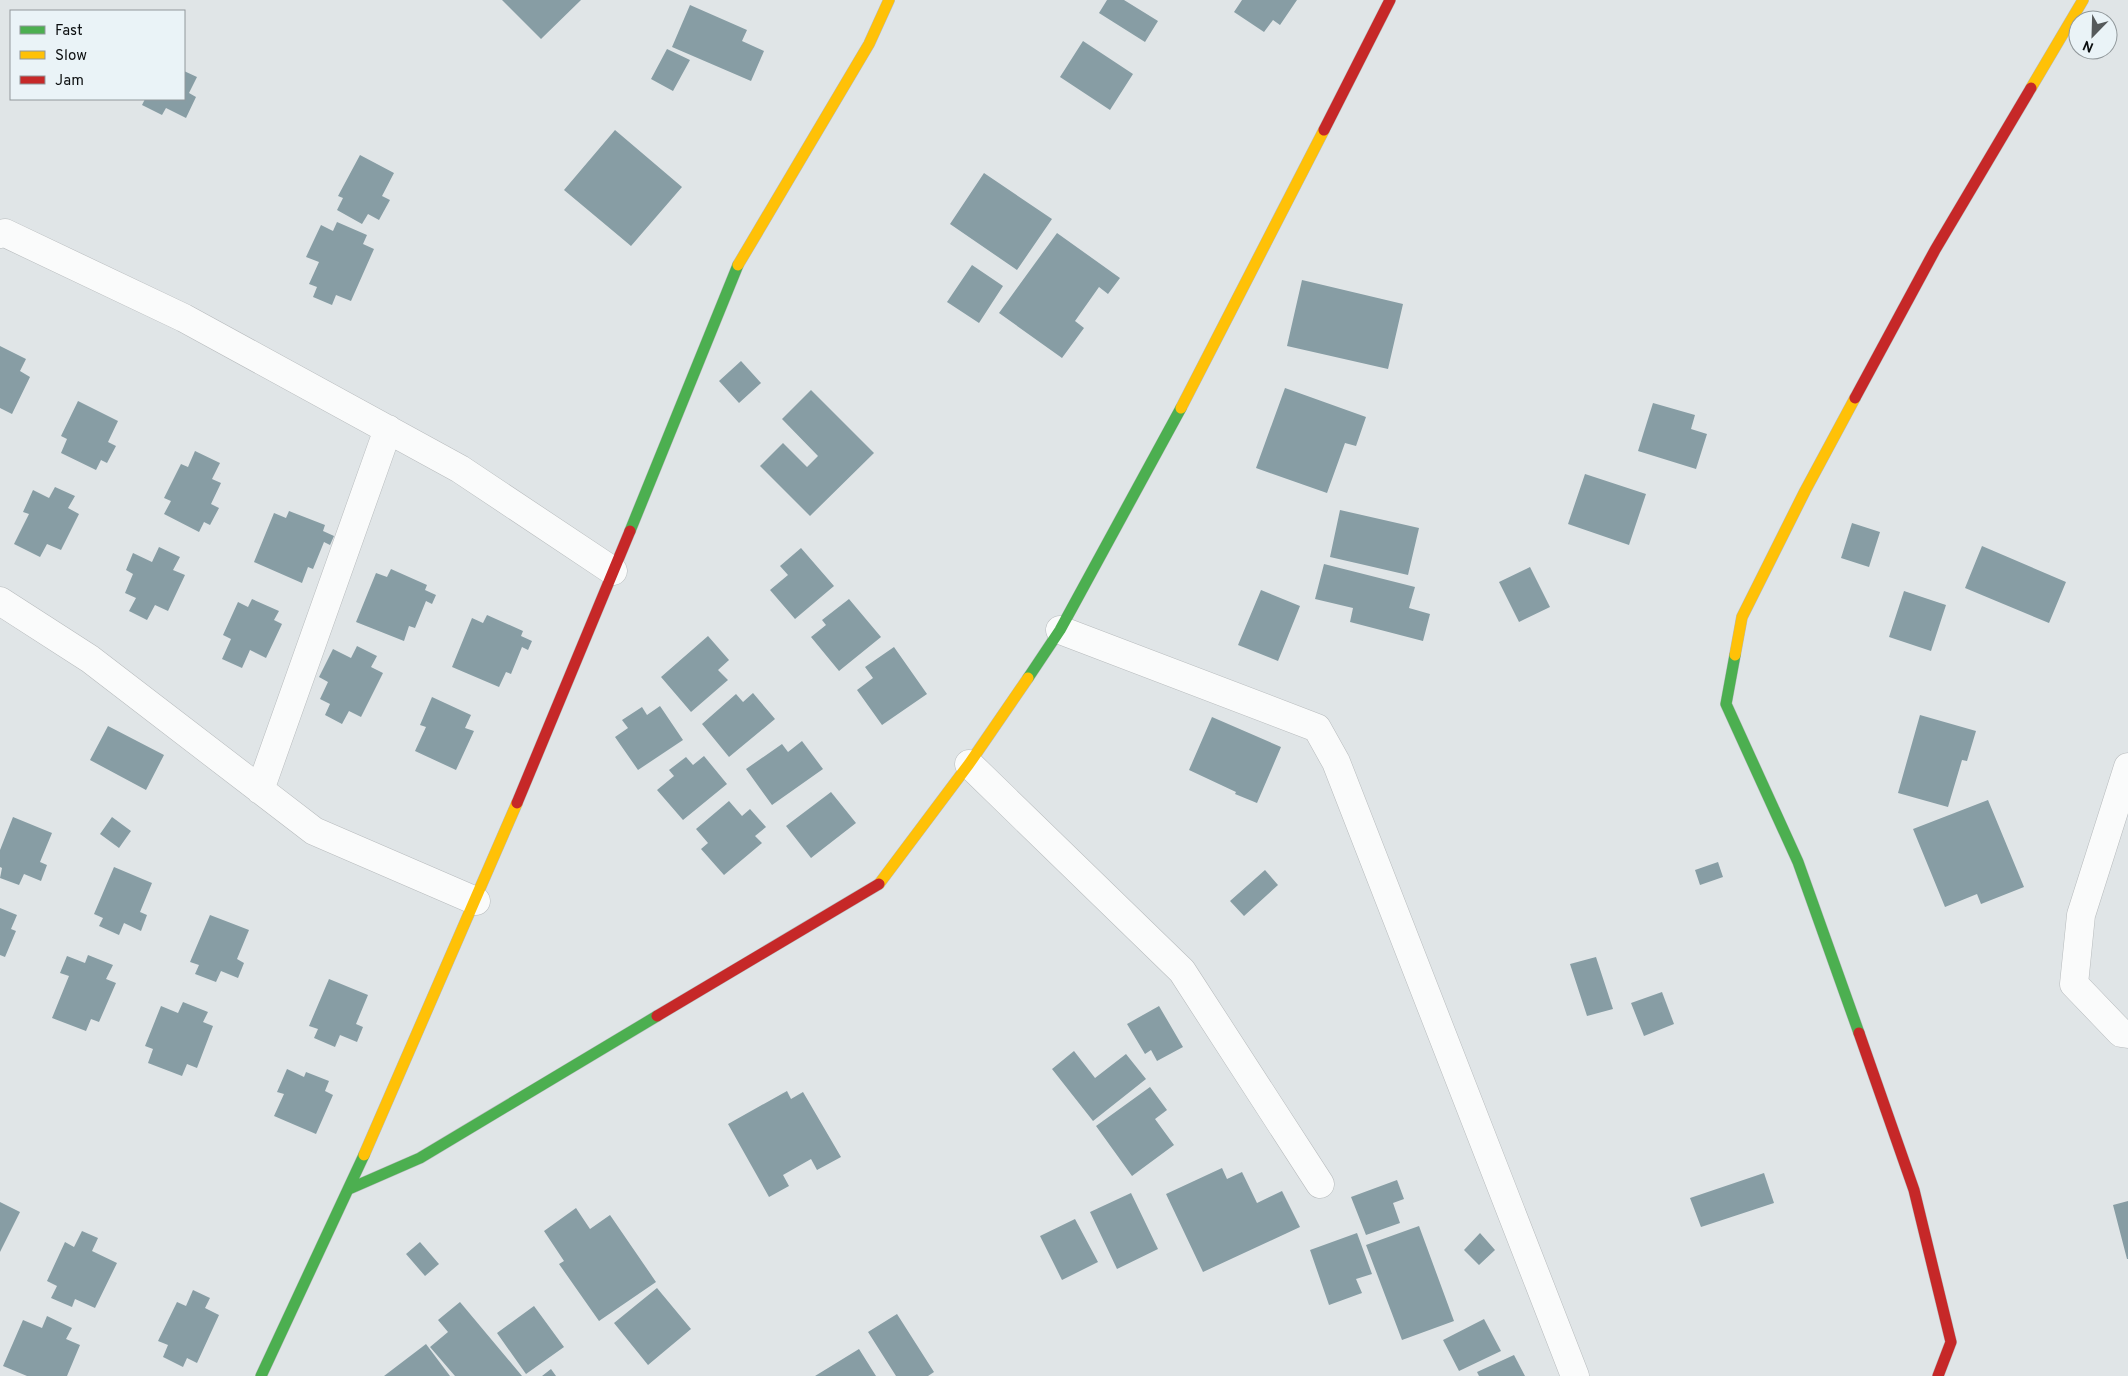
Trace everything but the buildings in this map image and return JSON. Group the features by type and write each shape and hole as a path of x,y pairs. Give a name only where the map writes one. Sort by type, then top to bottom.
{"street":[{"path":"261,1376 349,1189 476,901 740,260 869,44 889,0"},
{"path":"349,1189 420,1158 879,884 970,764 1060,630 1206,361 1390,0"},
{"path":"1938,1376 1951,1342 1914,1190 1798,862 1726,704 1742,617 1805,491 1935,250 2083,0"},
{"path":"0,234 5,234 184,318 388,429 460,469 613,571"},
{"path":"260,790 388,429"},
{"path":"0,601 90,659 314,831 476,901"},
{"path":"1060,630 1317,728 1336,762 1575,1376"},
{"path":"970,764 1182,971 1320,1184"},
{"path":"2128,766 2081,915 2074,984 2121,1033 2128,1034"}],"traffic: fast":[{"path":"630,531 738,265"},
{"path":"1028,678 1060,630 1181,408"},
{"path":"1735,655 1726,704 1798,862 1859,1033"},
{"path":"349,1189 420,1158 657,1016"},
{"path":"261,1376 364,1155"}],"traffic: slow":[{"path":"738,265 869,44 889,0"},
{"path":"2031,88 2083,0"},
{"path":"1181,408 1324,130"},
{"path":"1735,655 1742,617 1805,491 1855,398"},
{"path":"879,884 969,764 1028,678"},
{"path":"364,1155 517,803"}],"traffic: jam":[{"path":"1324,130 1390,0"},
{"path":"1855,398 1935,250 2031,88"},
{"path":"517,803 630,531"},
{"path":"657,1016 879,884"},
{"path":"1859,1033 1914,1190 1951,1342 1938,1376"}]}
